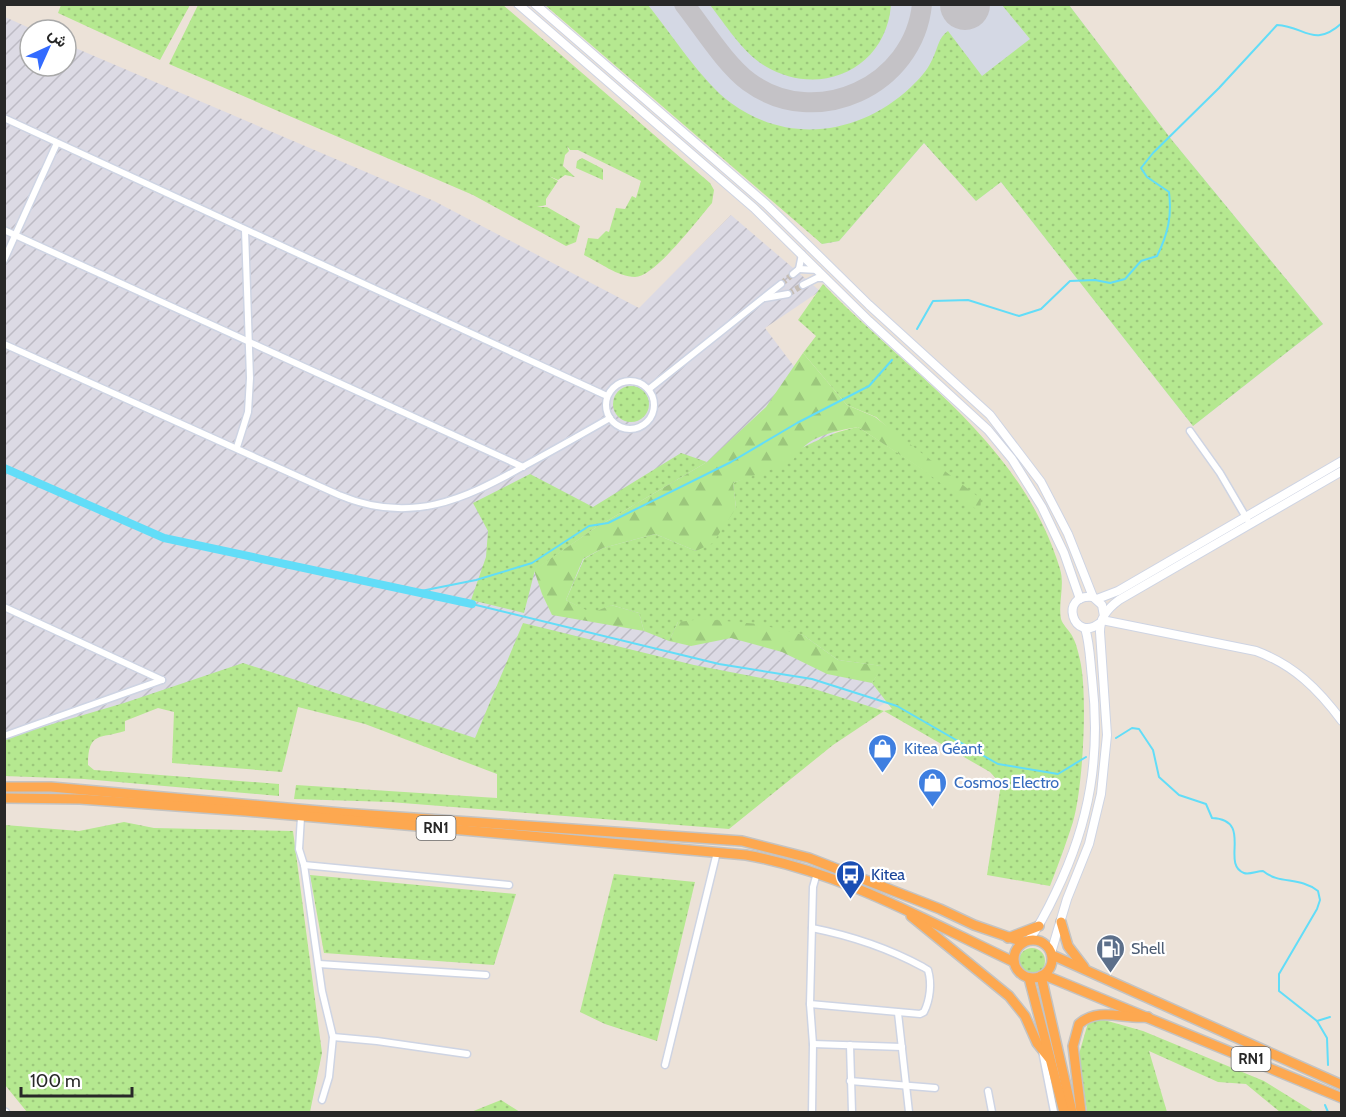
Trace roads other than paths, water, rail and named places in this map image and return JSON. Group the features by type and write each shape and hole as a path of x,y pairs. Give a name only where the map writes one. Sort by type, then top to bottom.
{"highway":[{"name":"RN1","path":"4,787 51,787 342,813 742,841 809,858 1007,938 1041,941 1051,954 1341,1085"},
{"name":"RN1","path":"4,798 80,799 762,857 817,873 904,909 1014,962 1020,974 1029,978"},
{"path":"904,909 1009,996 1025,1016 1049,1058"},
{"path":"1061,922 1068,945 1087,971"},
{"path":"1007,938 1039,926"},
{"path":"1014,962 1015,951 1026,941"},
{"path":"1051,954 1051,966 1043,976 1029,978 1064,1113"},
{"path":"1043,976 1072,1113"},
{"name":"RN1","path":"1043,976 1149,1016 1341,1098"},
{"path":"1081,1113 1073,1046 1079,1024 1097,1014 1132,1018 1149,1016"}],"street":[{"path":"518,4 727,184 887,338 962,403 1000,444 1042,507 1064,553 1080,599"},
{"path":"535,4 734,176 869,305 953,379 1004,431 1029,464 1051,500 1075,549 1095,598 1104,608 1102,620 1107,723 1104,773 1097,816 1051,954"},
{"path":"4,118 607,396"},
{"path":"4,260 57,143"},
{"path":"727,184 734,176"},
{"path":"737,193 743,185"},
{"path":"4,230 523,467"},
{"path":"237,447 248,412 246,230"},
{"path":"802,254 796,272 818,270"},
{"path":"803,285 818,278 826,278"},
{"path":"649,389 781,284"},
{"path":"765,298 788,294"},
{"path":"4,344 354,501 381,508 407,509 448,503 495,483 610,418"},
{"path":"630,380 644,384 649,389 654,404 653,411 645,424 638,428 622,428 610,418 606,408 607,396 616,385 630,380"},
{"path":"1190,431 1250,525"},
{"path":"1341,461 1119,591 1095,598 1080,599 1074,605 1072,613 1075,621 1085,628 1093,627 1119,600 1341,471"},
{"path":"4,607 162,680 4,736"},
{"path":"1102,620 1256,651 1270,657 1311,683 1341,721"},
{"path":"1026,941 1039,926 1070,866 1090,795 1096,746 1095,712 1085,628"},
{"path":"301,817 299,849 304,865 333,1037 331,1069 322,1100"},
{"path":"666,1065 717,852"},
{"path":"304,865 509,885"},
{"path":"812,1113 813,1044 810,1004 813,887 817,873"},
{"path":"810,1004 898,1012 924,1012 928,1001 928,970 862,940 812,928"},
{"path":"319,964 486,975"},
{"path":"898,1012 909,1113"},
{"path":"333,1037 467,1054"},
{"path":"813,1044 902,1047"},
{"path":"850,1045 852,1113"},
{"path":"1042,1049 1054,1113"},
{"path":"850,1081 935,1088"},
{"path":"988,1091 992,1113"}],"waterway":[{"path":"917,329 933,301 968,300 1019,316 1041,309 1070,281 1095,280 1110,283 1125,279 1141,261 1157,256 1168,225 1169,192 1147,177 1141,168 1277,25 1316,35 1332,31 1342,23"},
{"path":"416,592 476,580 532,563 589,526 608,523 731,462 797,423 869,386 892,360"},
{"path":"4,468 164,538 472,604"},
{"path":"472,604 719,664 812,679 897,706 998,764 1058,774 1086,757"},
{"path":"1116,738 1132,728 1139,729 1153,750 1159,777 1179,795 1206,804 1212,818 1224,821 1231,826 1234,834 1237,868 1244,873 1263,871 1276,878 1311,886 1318,891 1320,900 1317,909 1279,974 1279,991 1317,1021 1330,1017"},
{"path":"1317,1021 1327,1038 1328,1065"},
{"path":"1325,1105 1328,1112"}],"tunnel":[{"path":"781,284 793,274"},
{"path":"788,294 803,285"}],"place":[{"name":"Kitea Géant","path":"883,774"},
{"name":"Cosmos Electro","path":"933,808"},
{"name":"Kitea","path":"850,900"},
{"name":"Shell","path":"1110,974"}]}
